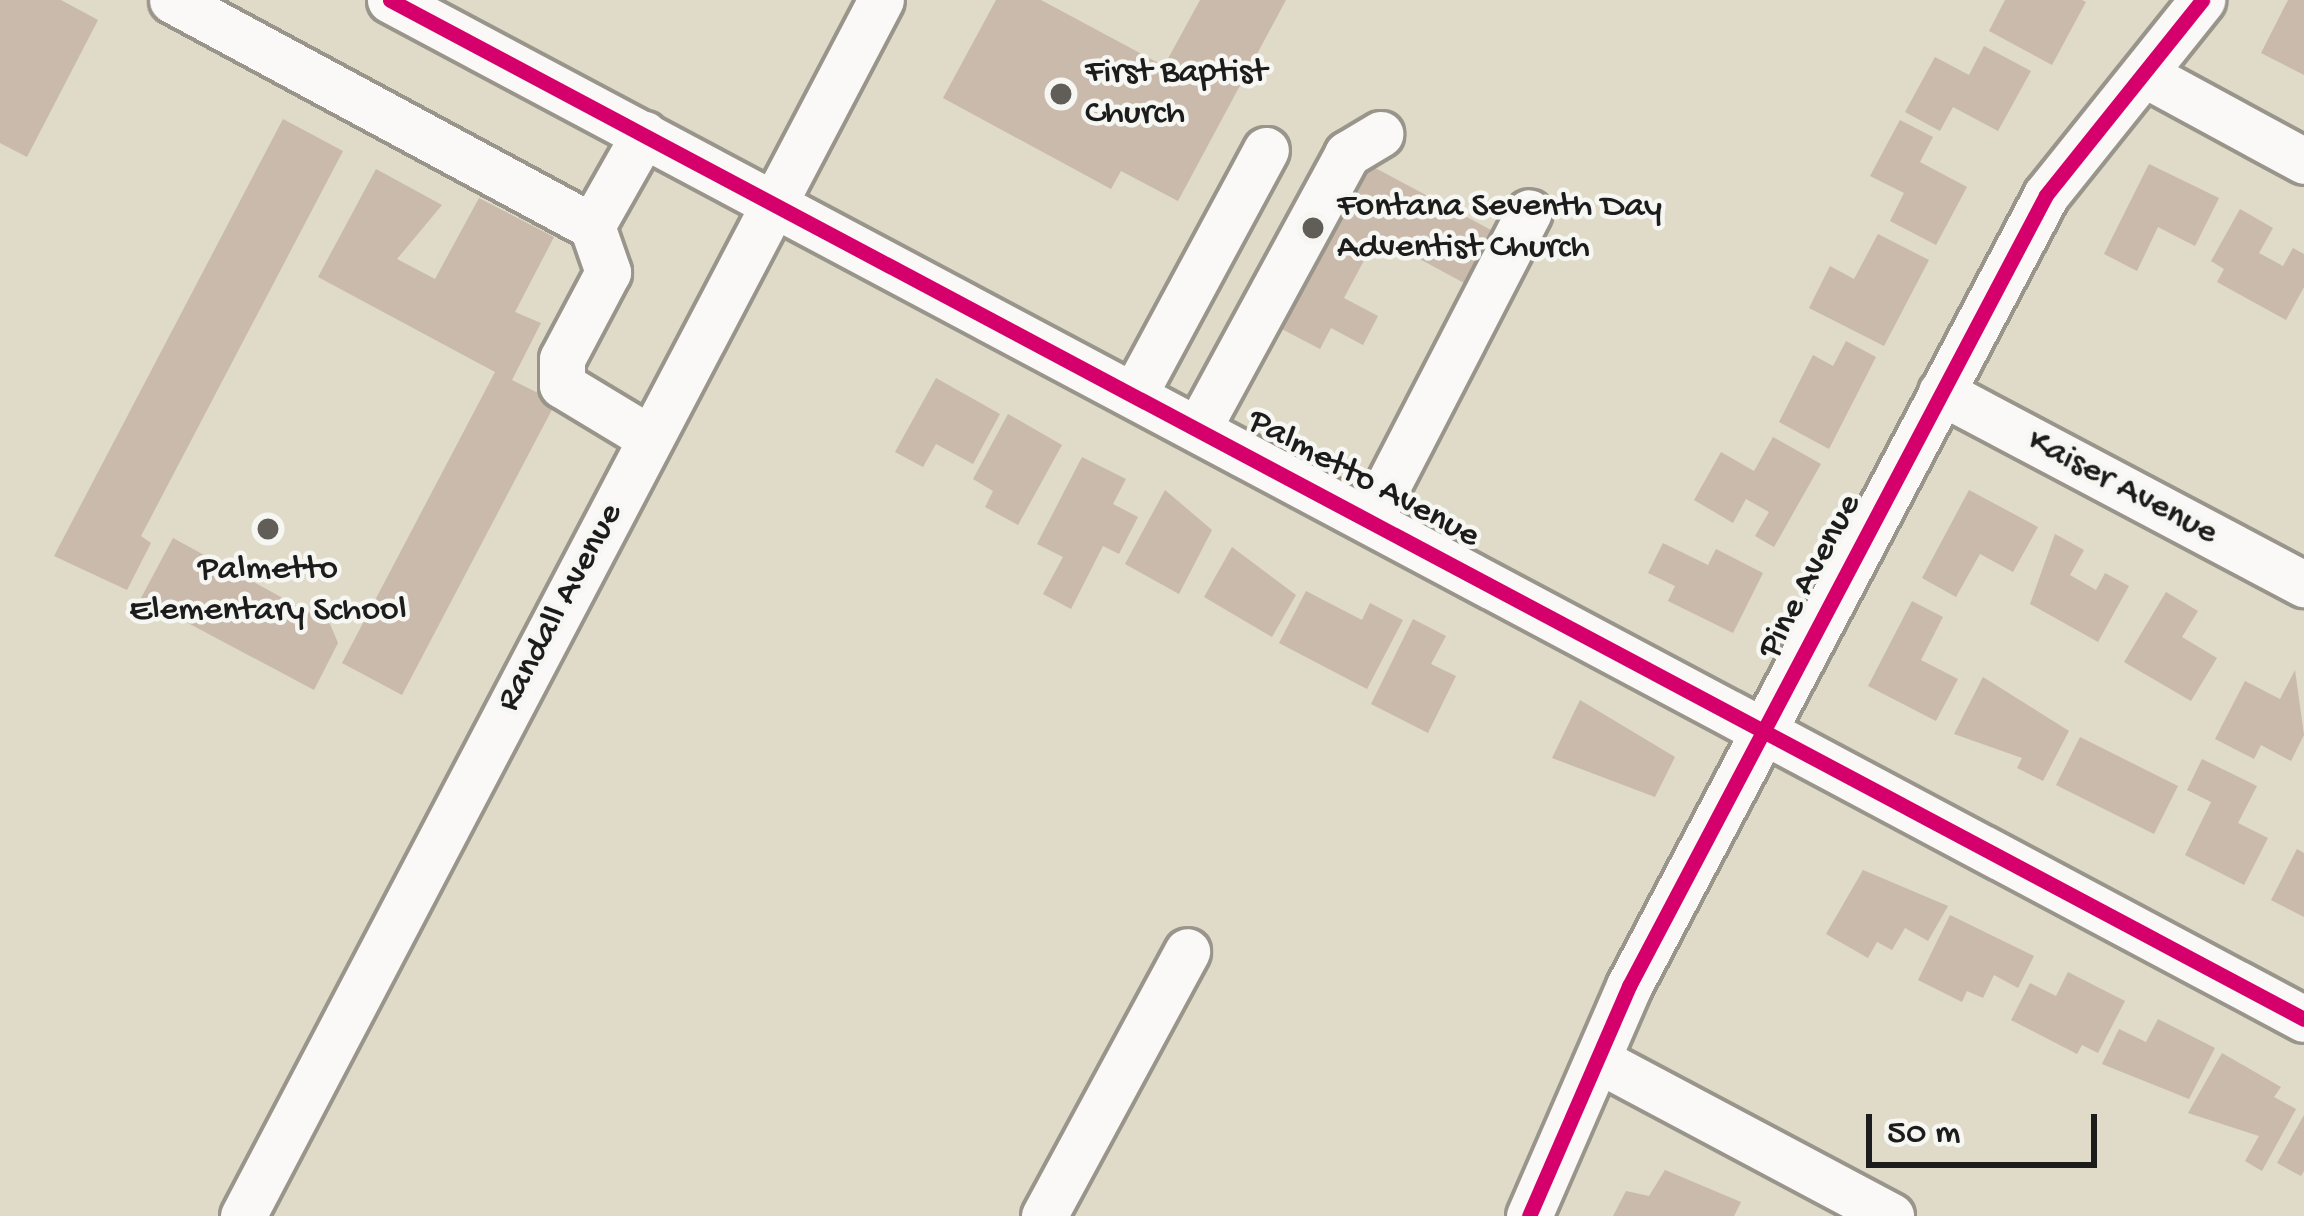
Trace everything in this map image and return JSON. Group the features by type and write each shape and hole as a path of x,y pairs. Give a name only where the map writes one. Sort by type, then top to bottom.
{"street":[{"path":"172,0 592,226 608,272 562,359 562,385 650,438"},
{"name":"Palmetto Avenue","path":"390,0 1767,728 2304,1019"},
{"name":"Randall Avenue","path":"243,1216 880,0"},
{"name":"Pine Avenue","path":"1529,1216 1598,1060 2046,195 2202,0"},
{"path":"2144,74 2304,161"},
{"path":"592,226 644,134"},
{"path":"1199,427 1347,154 1380,134"},
{"path":"1136,393 1266,150"},
{"path":"1372,518 1529,212"},
{"name":"Kaiser Avenue","path":"1941,392 2304,584"},
{"path":"1044,1216 1186,951"},
{"path":"1598,1060 1891,1216"}],"building":[{"path":"0,0 61,0 98,20 27,157 0,143"},
{"path":"996,0 1041,0 1164,66 1200,0 1286,0 1178,201 1121,171 1111,189 943,98"},
{"path":"2005,0 2086,2 2052,65 1989,31"},
{"path":"2288,0 2304,0 2304,75 2261,53"},
{"path":"1984,46 2031,71 1998,131 1953,107 1940,131 1905,112 1935,57 1969,75"},
{"path":"283,119 343,151 141,536 151,543 127,590 54,556"},
{"path":"1900,120 1933,137 1920,162 1967,187 1936,245 1890,221 1904,193 1870,176"},
{"path":"1353,156 1506,238 1477,290 1377,236 1344,298 1378,316 1363,345 1331,328 1320,349 1265,320"},
{"path":"2149,164 2219,198 2195,246 2158,227 2137,271 2104,254"},
{"path":"376,169 442,205 397,259 435,279 479,198 554,237 515,312 541,323 512,380 556,402 402,695 342,663 495,372 318,277"},
{"path":"2240,209 2273,228 2259,253 2283,266 2293,248 2304,254 2304,287 2286,320 2217,282 2224,269 2211,261"},
{"path":"1878,234 1929,260 1884,346 1809,308 1830,266 1854,279"},
{"path":"1846,341 1876,357 1829,449 1779,422 1813,355 1833,366"},
{"path":"936,378 1000,414 973,464 936,444 923,467 895,452"},
{"path":"1008,414 1062,445 1018,525 985,507 993,491 973,479"},
{"path":"1773,437 1821,464 1774,547 1755,536 1769,512 1746,499 1733,523 1694,500 1721,452 1754,471"},
{"path":"1082,457 1126,479 1113,504 1138,517 1119,554 1103,546 1071,609 1043,594 1063,557 1037,544"},
{"path":"1165,490 1212,530 1179,594 1125,564"},
{"path":"1969,490 2038,527 2013,572 1980,554 1956,597 1922,578"},
{"path":"2055,534 2084,550 2070,575 2096,590 2105,573 2129,586 2098,642 2030,604"},
{"path":"173,538 330,624 338,643 314,690 141,598"},
{"path":"1663,543 1708,565 1716,549 1763,573 1733,633 1668,601 1675,586 1648,573"},
{"path":"1232,547 1296,595 1272,637 1204,597"},
{"path":"1306,591 1362,620 1370,603 1403,620 1367,689 1279,643"},
{"path":"2166,592 2198,611 2182,637 2217,658 2191,701 2124,662"},
{"path":"1912,601 1943,617 1921,660 1958,679 1936,721 1868,686"},
{"path":"1413,619 1446,636 1431,664 1456,676 1428,733 1371,704"},
{"path":"2295,670 2304,735 2291,761 2261,745 2254,759 2215,739 2245,681 2280,699"},
{"path":"1983,677 2069,731 2043,781 2017,768 2022,758 1954,734"},
{"path":"1580,700 1675,757 1655,797 1552,758"},
{"path":"2080,737 2178,786 2154,834 2056,785"},
{"path":"2202,759 2257,786 2238,823 2268,838 2244,885 2185,855 2211,802 2187,790"},
{"path":"2297,849 2304,853 2304,917 2271,900"},
{"path":"1863,870 1948,906 1928,941 1905,928 1892,950 1877,942 1868,958 1826,934"},
{"path":"1950,915 2034,956 2018,988 1994,975 1983,998 1967,991 1962,1002 1918,980"},
{"path":"2068,972 2125,1001 2098,1053 2082,1045 2077,1054 2011,1020 2030,983 2056,996"},
{"path":"2158,1019 2215,1048 2189,1099 2102,1064 2119,1029 2146,1042"},
{"path":"2222,1053 2281,1087 2274,1097 2296,1109 2262,1171 2245,1161 2259,1136 2188,1113"},
{"path":"2304,1115 2304,1171 2301,1176 2277,1163"},
{"path":"1665,1170 1741,1202 1734,1216 1613,1216 1626,1191 1649,1196"}],"cycle path":[{"path":"390,0 2304,1019"},
{"path":"1529,1216 1629,986 2046,195 2202,0"}],"place":[{"name":"First Baptist Church","path":"1061,94"},
{"name":"Fontana Seventh Day Adventist Church","path":"1313,228"},
{"name":"Palmetto Elementary School","path":"268,529"}]}
